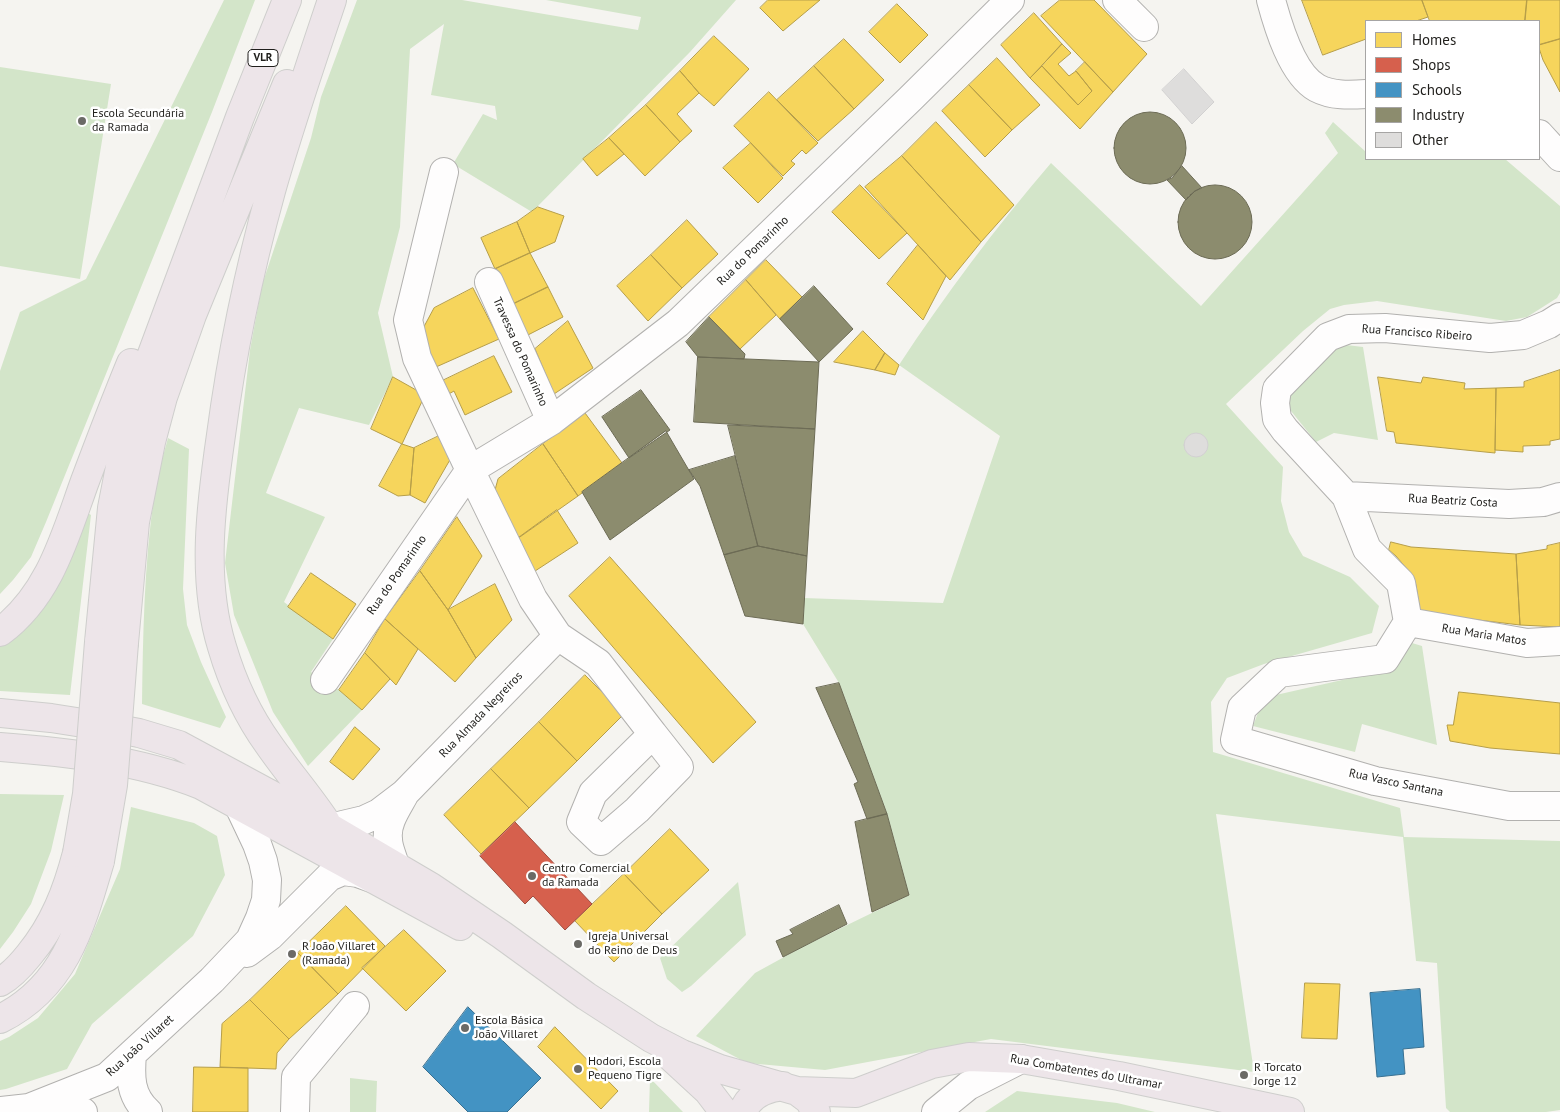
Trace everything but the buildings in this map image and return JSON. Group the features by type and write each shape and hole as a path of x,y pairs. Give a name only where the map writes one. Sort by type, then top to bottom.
{"main road":[{"name":"VLR","path":"240,117 287,0"},
{"path":"0,1020 28,1003 54,976 84,916 88,857 87,794 111,642 150,442 192,315 320,0"},
{"path":"330,828 309,796 282,764 258,729 234,680 222,648 215,618 210,550 217,464 224,410 244,298 271,191 332,0"},
{"path":"0,632 16,618 41,588 63,544 111,412 151,311 240,117"},
{"path":"111,642 112,508 126,436 139,389 240,117"},
{"path":"0,713 102,726 179,745 330,828 386,872 651,1038 682,1054 720,1069 790,1088 809,1100 816,1112"},
{"path":"0,747 85,756 145,768 182,778 201,785 239,806 386,872"},
{"path":"0,767 20,766 85,756"},
{"path":"0,982 21,965 51,926 70,879 88,857"},
{"path":"651,1038 708,1091 724,1112"},
{"name":"Rua Combatentes do Ultramar","path":"790,1088 848,1103 932,1064 968,1057 1021,1059 1119,1076 1290,1112"},
{"path":"743,1112 755,1095 768,1088 790,1088"}],"street":[{"name":"Rua do Pomarinho","path":"325,680 470,470 551,421 678,323 1010,0"},
{"path":"1117,0 1144,27"},
{"path":"1271,0 1278,26 1296,68 1317,88 1341,96 1365,94"},
{"path":"1540,135 1560,157"},
{"path":"444,172 408,320 417,358 532,599 558,636 598,663 653,734"},
{"name":"Travessa do Pomarinho","path":"489,282 551,421"},
{"name":"Rua Francisco Ribeiro","path":"1346,496 1285,430 1277,419 1275,403 1277,389 1328,337 1349,329 1385,328 1490,338 1522,336 1560,317"},
{"path":"1346,496 1367,549 1401,583 1408,622"},
{"name":"Rua Beatriz Costa","path":"1346,496 1509,504 1543,502 1560,497"},
{"name":"Rua Maria Matos","path":"1408,622 1528,643 1560,641"},
{"name":"Rua Vasco Santana","path":"1408,622 1386,659 1279,673 1242,708 1235,740 1375,781 1509,806 1560,806"},
{"name":"Rua Almada Negreiros","path":"330,828 364,820 378,813 404,794 558,636"},
{"name":"Rua Almada Negreiros","path":"386,872 389,828 393,815 404,794"},
{"name":"Rua João Villaret","path":"0,1111 29,1108 107,1077 212,980 250,940 266,900 267,880 257,844 239,806"},
{"name":"Rua João Villaret","path":"212,980 270,936 329,877 343,871 358,873 386,872"},
{"path":"294,1112 296,1078 355,1006"},
{"path":"132,1054 130,1074 132,1091 148,1112"},
{"path":"936,1112 968,1086 1021,1059"},
{"path":"29,1108 83,1112"}],"green space":[{"path":"224,0 255,0 212,112 31,557 0,594 0,371 20,312 86,279"},
{"path":"357,0 462,0 638,30 641,17 546,0 736,0 690,52 532,212 453,164 483,114 497,120 495,106 431,95 444,24 410,49 400,227 378,313 393,377 369,425 299,408 266,493 325,517 284,602 333,639 311,672 339,690 362,710 308,766 273,712 234,615 225,563 250,350 262,285 311,138 321,97"},
{"path":"0,67 111,84 80,279 0,266"},
{"path":"1333,122 1365,151 1365,160 1506,160 1560,206 1560,293 1557,298 1527,317 1506,321 1377,301 1344,305 1330,309 1303,331 1226,404 1283,467 1281,501 1289,532 1303,556 1350,577 1379,606 1372,633 1264,664 1227,678 1211,702 1213,752 1400,808 1404,837 1560,841 1560,1110 1546,1112 1450,1112 1446,1108 1437,963 1416,961 1403,837 1216,814 1254,1072 991,1039 825,1070 747,1063 696,1036 755,973 806,945 909,895 887,814 839,683 803,624 804,598 943,603 1000,436 899,365 934,313 991,237 1051,163 1201,306 1338,153 1325,133"},
{"path":"1338,344 1363,347 1378,440 1334,433 1316,442 1287,406 1292,391"},
{"path":"168,438 189,449 183,589 187,625 201,662 226,717 220,728 142,704 148,549 155,490"},
{"path":"83,510 91,515 70,695 0,691 0,644 20,634 41,606"},
{"path":"1412,643 1422,646 1437,745 1362,724 1355,752 1253,726 1259,710 1267,697 1373,673 1399,658"},
{"path":"0,794 64,795 51,851 31,904 0,949"},
{"path":"131,807 194,823 217,836 225,875 193,936 92,1024 67,1069 0,1090 0,1041 38,1018 75,974 120,869"},
{"path":"738,882 746,935 691,986 682,992 667,979 660,958"},
{"path":"350,1078 377,1081 376,1112 350,1112"},
{"path":"650,1078 683,1112 649,1112"},
{"path":"1017,1091 1117,1103 1155,1112 985,1112"}],"place":[{"name":"Escola Secundária da Ramada","path":"82,121"},
{"name":"Centro Comercial da Ramada","path":"532,876"},
{"name":"Igreja Universal do Reino de Deus","path":"578,944"},
{"name":"R João Villaret (Ramada)","path":"292,954"},
{"name":"Escola Básica João Villaret","path":"465,1028"},
{"name":"Hodori, Escola Pequeno Tigre","path":"578,1069"},
{"name":"R Torcato Jorge 12","path":"1244,1075"}]}
